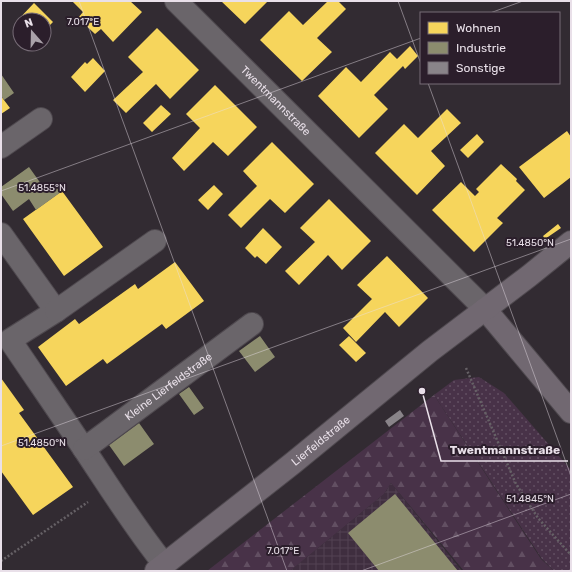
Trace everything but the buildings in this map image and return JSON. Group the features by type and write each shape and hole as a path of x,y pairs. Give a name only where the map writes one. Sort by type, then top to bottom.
{"main road":[{"name":"Lierfeldstraße","path":"160,568 293,463 430,351 571,242"},
{"name":"Twentmannstraße","path":"485,309 571,412"}],"street":[{"name":"Twentmannstraße","path":"176,1 485,309"},
{"path":"1,147 41,119"},
{"path":"1,234 56,311"},
{"path":"155,241 56,311 10,340 148,544 160,568"},
{"name":"Kleine Lierfeldstraße","path":"84,450 252,324"}],"path":[{"path":"466,368 516,484 538,518 571,555"},
{"path":"1,562 109,488"}],"shaded area":[{"path":"391,483 462,571 290,571 384,494"}],"green space":[{"path":"479,377 504,393 571,470 571,571 554,571 542,559 434,395 454,380"},
{"path":"434,395 541,559 554,571 464,571 391,483 384,494 290,571 207,571"}],"place":[{"name":"Twentmannstraße","path":"422,391"}]}
